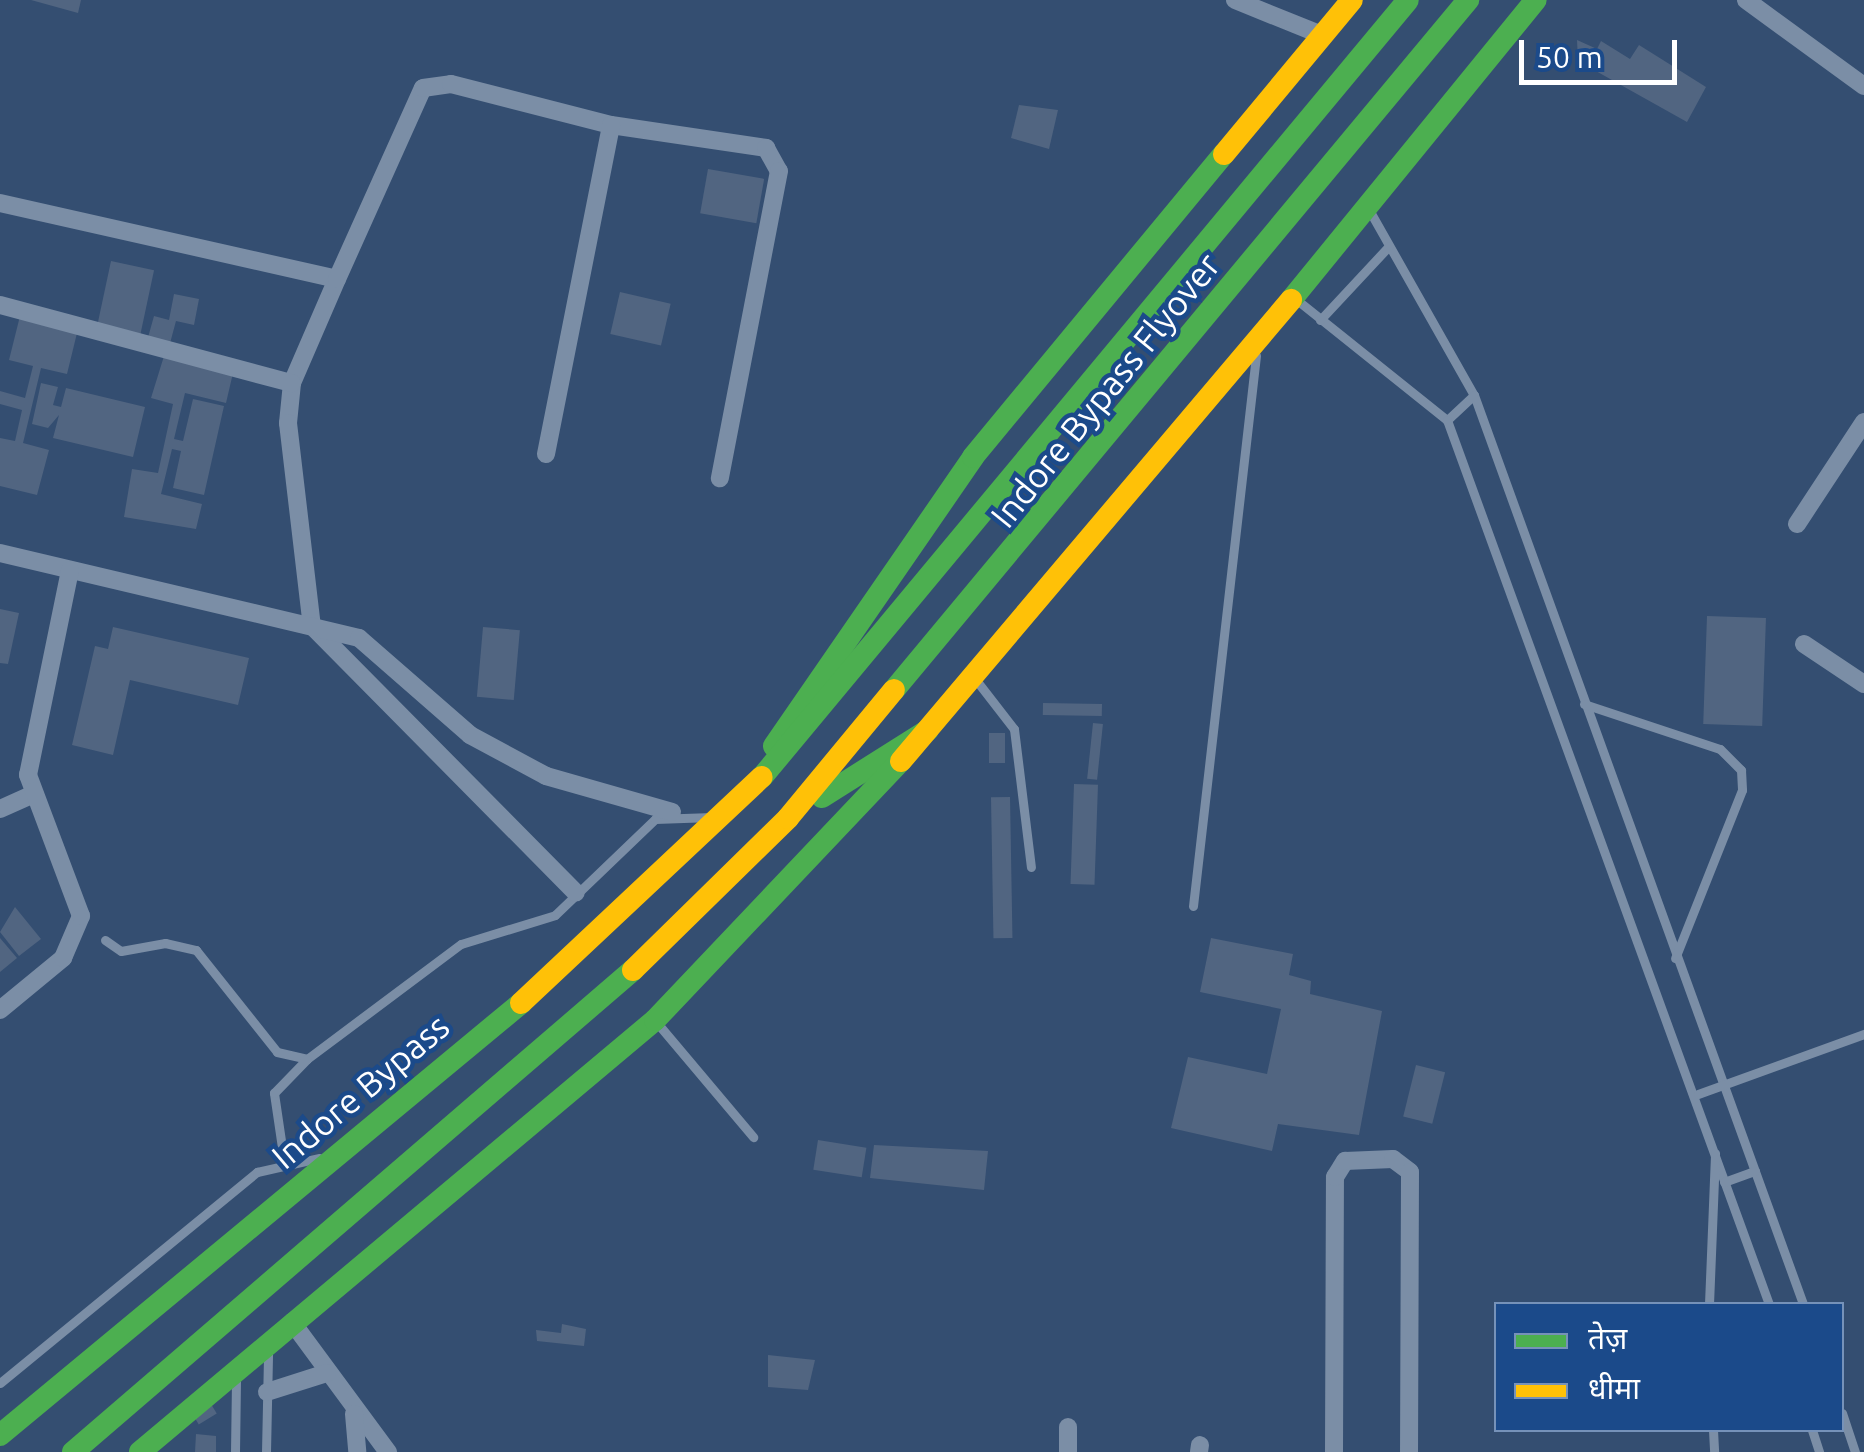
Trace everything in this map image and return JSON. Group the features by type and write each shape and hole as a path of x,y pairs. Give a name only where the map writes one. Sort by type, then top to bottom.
{"main road":[{"path":"753,789 814,678 962,472 1352,0"},
{"name":"Indore Bypass Flyover","path":"753,789 1408,0"},
{"name":"Indore Bypass Flyover","path":"788,818 1370,124 1468,0"},
{"path":"140,1452 654,1020 975,678 1258,343 1536,0"},
{"path":"73,1452 426,1156 634,973 788,818 928,730"},
{"name":"Indore Bypass","path":"0,1435 414,1092 753,789"}],"street":[{"path":"1235,0 1324,36"},
{"path":"1746,0 1864,86"},
{"path":"576,892 312,626 288,423 292,382 423,88 451,84 611,125 766,148 778,162 720,478"},
{"path":"546,454 611,125"},
{"path":"0,203 337,278"},
{"path":"0,305 292,382"},
{"path":"1797,524 1864,422"},
{"path":"0,553 359,638 470,735 546,776 672,812"},
{"path":"0,1010 62,958 82,916 32,794 29,752 70,570"},
{"path":"1804,644 1864,684"},
{"path":"0,809 32,794"},
{"path":"1334,1452 1335,1177 1344,1161 1393,1159 1410,1172 1409,1452"},
{"path":"292,1322 354,1414 388,1452"},
{"path":"267,1392 326,1373"},
{"path":"354,1414 357,1452"},
{"path":"1068,1428 1068,1452"}],"lane":[{"path":"1368,208 1474,395 1802,1302"},
{"path":"1320,320 1389,246"},
{"path":"1294,298 1447,420 1698,1094 1768,1302"},
{"path":"1193,906 1258,343"},
{"path":"1447,420 1474,395"},
{"path":"975,678 1014,729 1031,867"},
{"path":"1584,704 1720,749 1741,770 1742,790 1676,958"},
{"path":"284,1161 274,1093 307,1059 323,1054 355,1030 460,944 555,915 576,892 672,812 722,819"},
{"path":"105,940 120,951 164,943 196,950 277,1052 307,1059"},
{"path":"654,1020 753,1137"},
{"path":"1698,1094 1864,1034"},
{"path":"1709,1302 1716,1146"},
{"path":"0,1383 257,1172 284,1161 334,1158"},
{"path":"1712,1188 1755,1171"},
{"path":"266,1452 268,1341"},
{"path":"235,1452 236,1370"},
{"path":"1844,1419 1855,1452"}],"building":[{"path":"31,0 81,0 78,13"},
{"path":"1577,40 1597,49 1601,41 1630,59 1639,45 1706,87 1687,122 1578,61"},
{"path":"1019,105 1058,110 1049,149 1011,138"},
{"path":"708,169 764,179 756,223 700,213"},
{"path":"111,261 154,270 140,335 97,326"},
{"path":"620,292 671,304 661,346 610,334"},
{"path":"174,294 199,299 194,325 176,321 169,347 147,341 154,316 169,320"},
{"path":"20,316 78,329 67,374 41,368 23,443 49,450 37,495 0,486 0,438 15,441 22,410 0,404 0,391 25,398 33,366 9,360"},
{"path":"164,356 233,373 226,403 185,393 174,439 183,441 193,399 224,406 204,495 173,488 181,451 172,449 161,494 202,504 196,529 124,517 132,469 158,473 173,404 151,398"},
{"path":"41,383 58,387 53,405 61,407 66,388 145,407 133,457 53,438 59,415 48,428 32,424"},
{"path":"0,609 19,613 8,664 0,663"},
{"path":"1707,616 1766,618 1762,726 1703,724"},
{"path":"113,627 249,658 238,705 130,680 113,755 72,745 95,646 108,649"},
{"path":"483,627 520,630 514,700 477,697"},
{"path":"1043,703 1102,704 1102,716 1043,715"},
{"path":"1093,723 1103,724 1097,780 1087,779"},
{"path":"989,733 1005,733 1005,763 989,763"},
{"path":"1074,784 1098,785 1094,885 1071,884"},
{"path":"991,797 1010,797 1012,938 993,938"},
{"path":"15,907 41,939 19,956 0,932"},
{"path":"0,938 17,958 0,972"},
{"path":"1211,938 1293,954 1289,975 1311,981 1310,994 1382,1011 1359,1135 1278,1124 1272,1151 1171,1128 1188,1057 1267,1074 1281,1009 1200,992"},
{"path":"1416,1065 1445,1072 1432,1124 1403,1116"},
{"path":"818,1140 866,1148 862,1177 813,1170"},
{"path":"874,1145 988,1151 984,1190 870,1178"},
{"path":"562,1324 586,1329 584,1346 537,1341 536,1330 561,1333"},
{"path":"768,1355 815,1360 808,1390 768,1387"},
{"path":"208,1399 217,1414 199,1424 190,1410"},
{"path":"196,1434 216,1436 216,1452 195,1452"}],"traffic: fast":[{"path":"762,777 1408,0"},
{"path":"894,690 1468,0"},
{"path":"1291,300 1536,0"},
{"path":"774,746 973,457 1224,154"},
{"path":"822,797 928,730"},
{"path":"140,1452 655,1020 901,761"},
{"path":"73,1452 633,970"},
{"path":"0,1435 521,1003"}],"traffic: slow":[{"path":"1224,154 1352,0"},
{"path":"901,761 1291,300"},
{"path":"633,970 788,818 894,690"},
{"path":"521,1003 762,777"}]}
